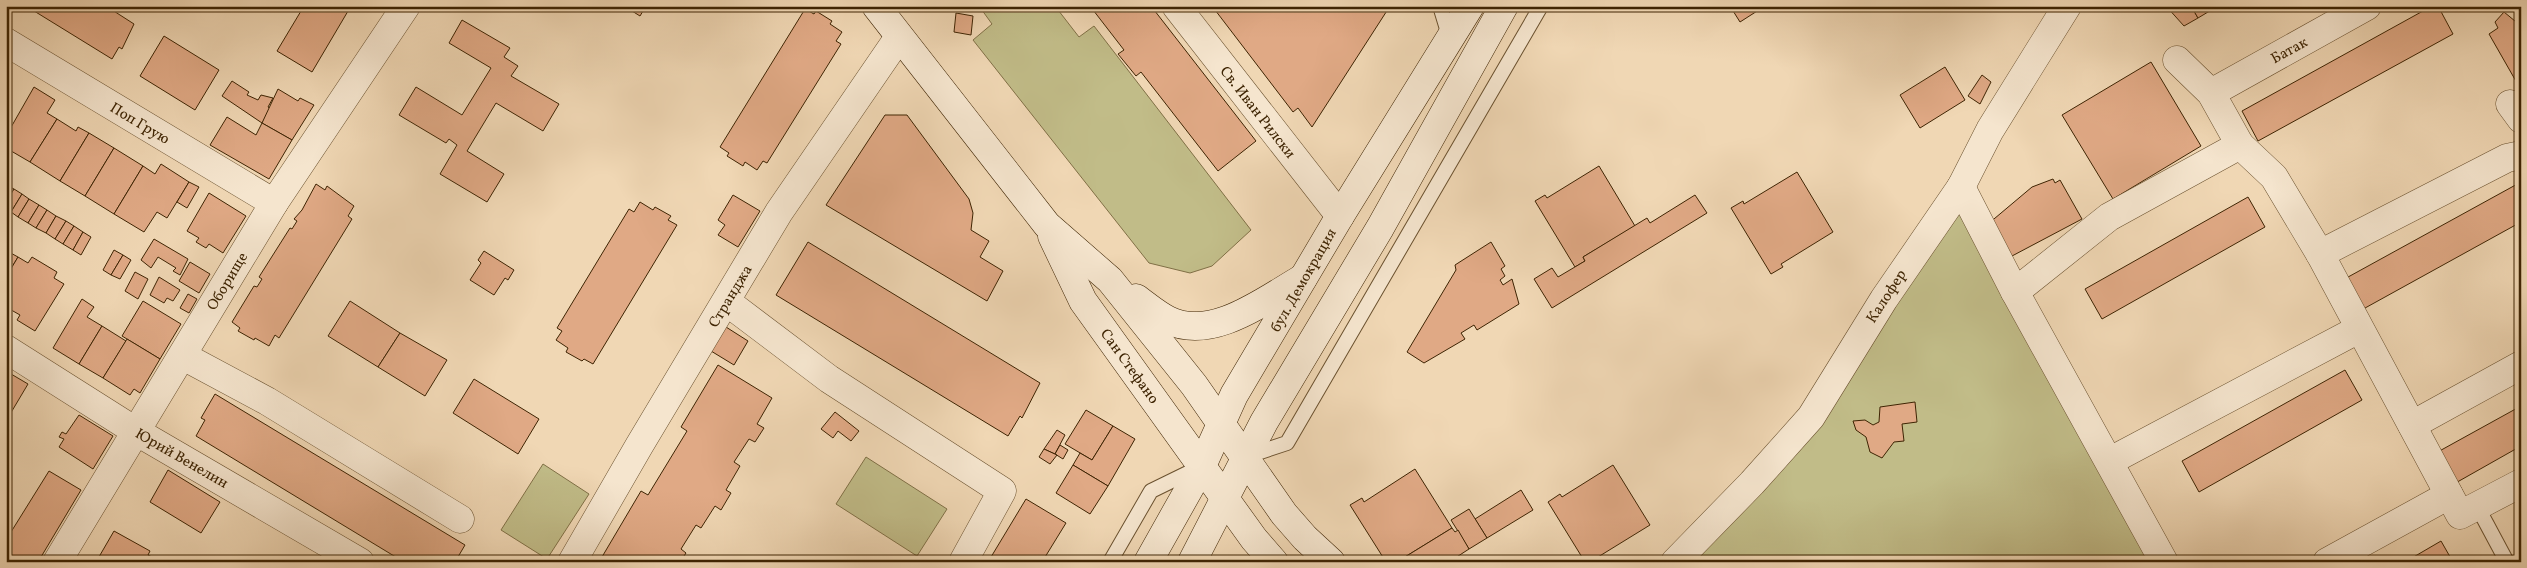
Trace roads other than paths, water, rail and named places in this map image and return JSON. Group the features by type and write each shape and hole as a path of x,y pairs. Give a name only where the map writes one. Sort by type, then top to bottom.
{"street":[{"name":"Оборище","path":"57,562 274,203 406,6"},
{"name":"Сан Стефано","path":"876,6 1047,225 1110,280 1194,384 1284,514 1305,538 1331,562"},
{"name":"Св. Иван Рилски","path":"1176,6 1340,216"},
{"name":"бул. Демокрация","path":"1148,562 1202,466 1234,395 1340,216 1470,6"},
{"path":"1192,562 1226,499 1244,457 1380,228 1504,6"},
{"name":"Калофер","path":"1675,562 1752,482 1811,416 1889,292 1961,187 1990,130 2067,6"},
{"name":"Батак","path":"2212,94 2367,6"},
{"name":"Странджа","path":"572,562 779,212 899,37"},
{"name":"Поп Грую","path":"8,47 274,203"},
{"path":"2177,60 2212,94 2240,145 2274,177 2320,254 2460,515 2521,482"},
{"path":"2015,292 2109,217 2240,145"},
{"path":"2320,254 2507,158 2521,155"},
{"path":"1961,187 2015,292 2110,461 2119,482 2164,562"},
{"name":"Сан Стефано","path":"1047,225 1083,301 1259,545 1274,562"},
{"path":"1110,280 1168,320 1189,325 1207,325 1226,320 1304,277"},
{"path":"727,302 829,378 1002,491 962,562"},
{"path":"2110,461 2360,330"},
{"name":"Юрий Венелин","path":"6,349 137,432 360,562"},
{"path":"183,356 267,401 460,519"},
{"path":"2412,424 2521,365"},
{"path":"2327,562 2449,495"}],"lane":[{"path":"1440,6 1450,40"},
{"path":"1244,457 1287,443 1541,6"},
{"path":"1110,562 1151,491 1202,466"},
{"path":"2477,506 2507,562"}]}
